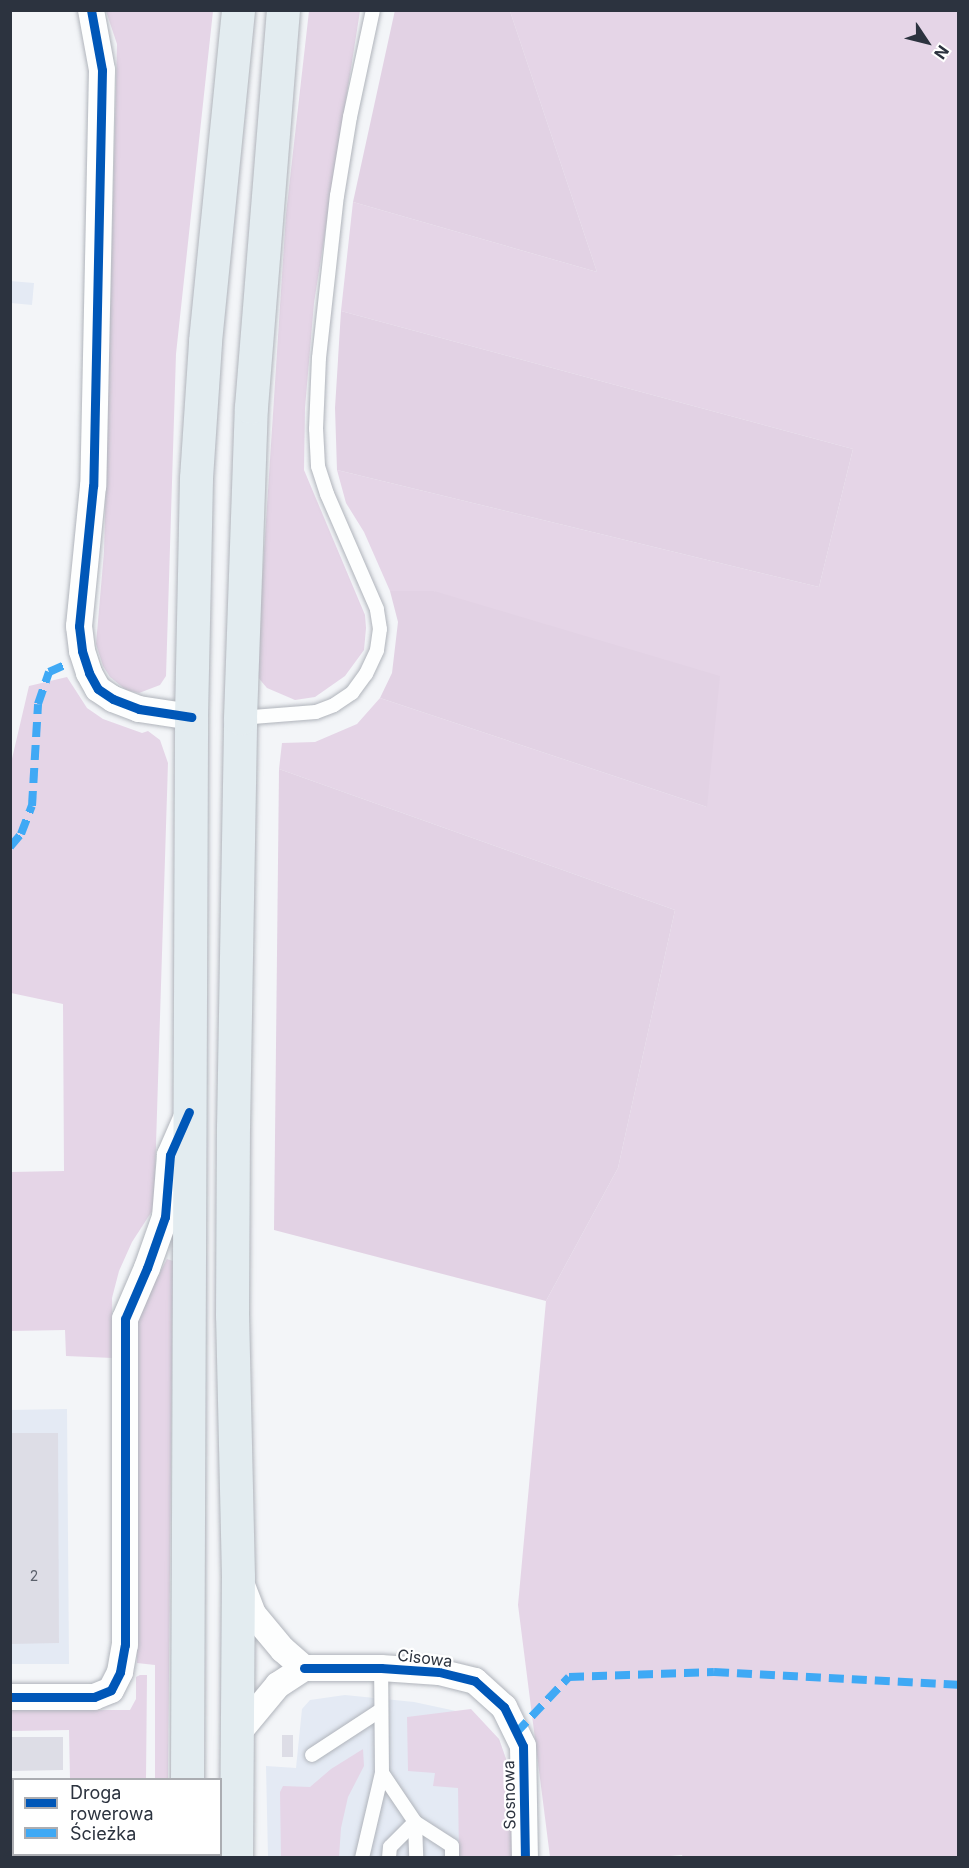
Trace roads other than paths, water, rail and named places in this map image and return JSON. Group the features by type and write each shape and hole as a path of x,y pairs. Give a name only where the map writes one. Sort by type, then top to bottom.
{"main road":[{"path":"188,1778 191,717 198,444 205,341 238,10"},
{"path":"236,1857 239,1732 233,1327 233,1140 240,718 251,407 283,10"}],"street":[{"path":"91,10 98,33 102,82 93,486 79,626 82,651 89,673 98,689 113,699 139,709 191,717"},
{"path":"10,1697 94,1697 111,1690 120,1672 125,1645 123,1352 125,1319 147,1268 165,1217 170,1155 189,1112"},
{"path":"238,1577 253,1614 283,1650 304,1668 278,1685 239,1732"},
{"name":"Cisowa","path":"304,1668 381,1668 439,1672 475,1681 504,1707 516,1733"},
{"name":"Sosnowa","path":"516,1733 523,1746 525,1857"}],"lane":[{"path":"240,718 316,712 334,705 352,693 366,674 377,650 380,630 377,609 327,494 318,466 316,429 319,358 337,196 350,117 373,10"},
{"path":"362,1857 382,1773 381,1668"},
{"path":"312,1755 381,1710"},
{"path":"382,1773 415,1822 453,1846 452,1857"},
{"path":"389,1857 390,1847 415,1822"},
{"path":"415,1822 416,1857"}]}
